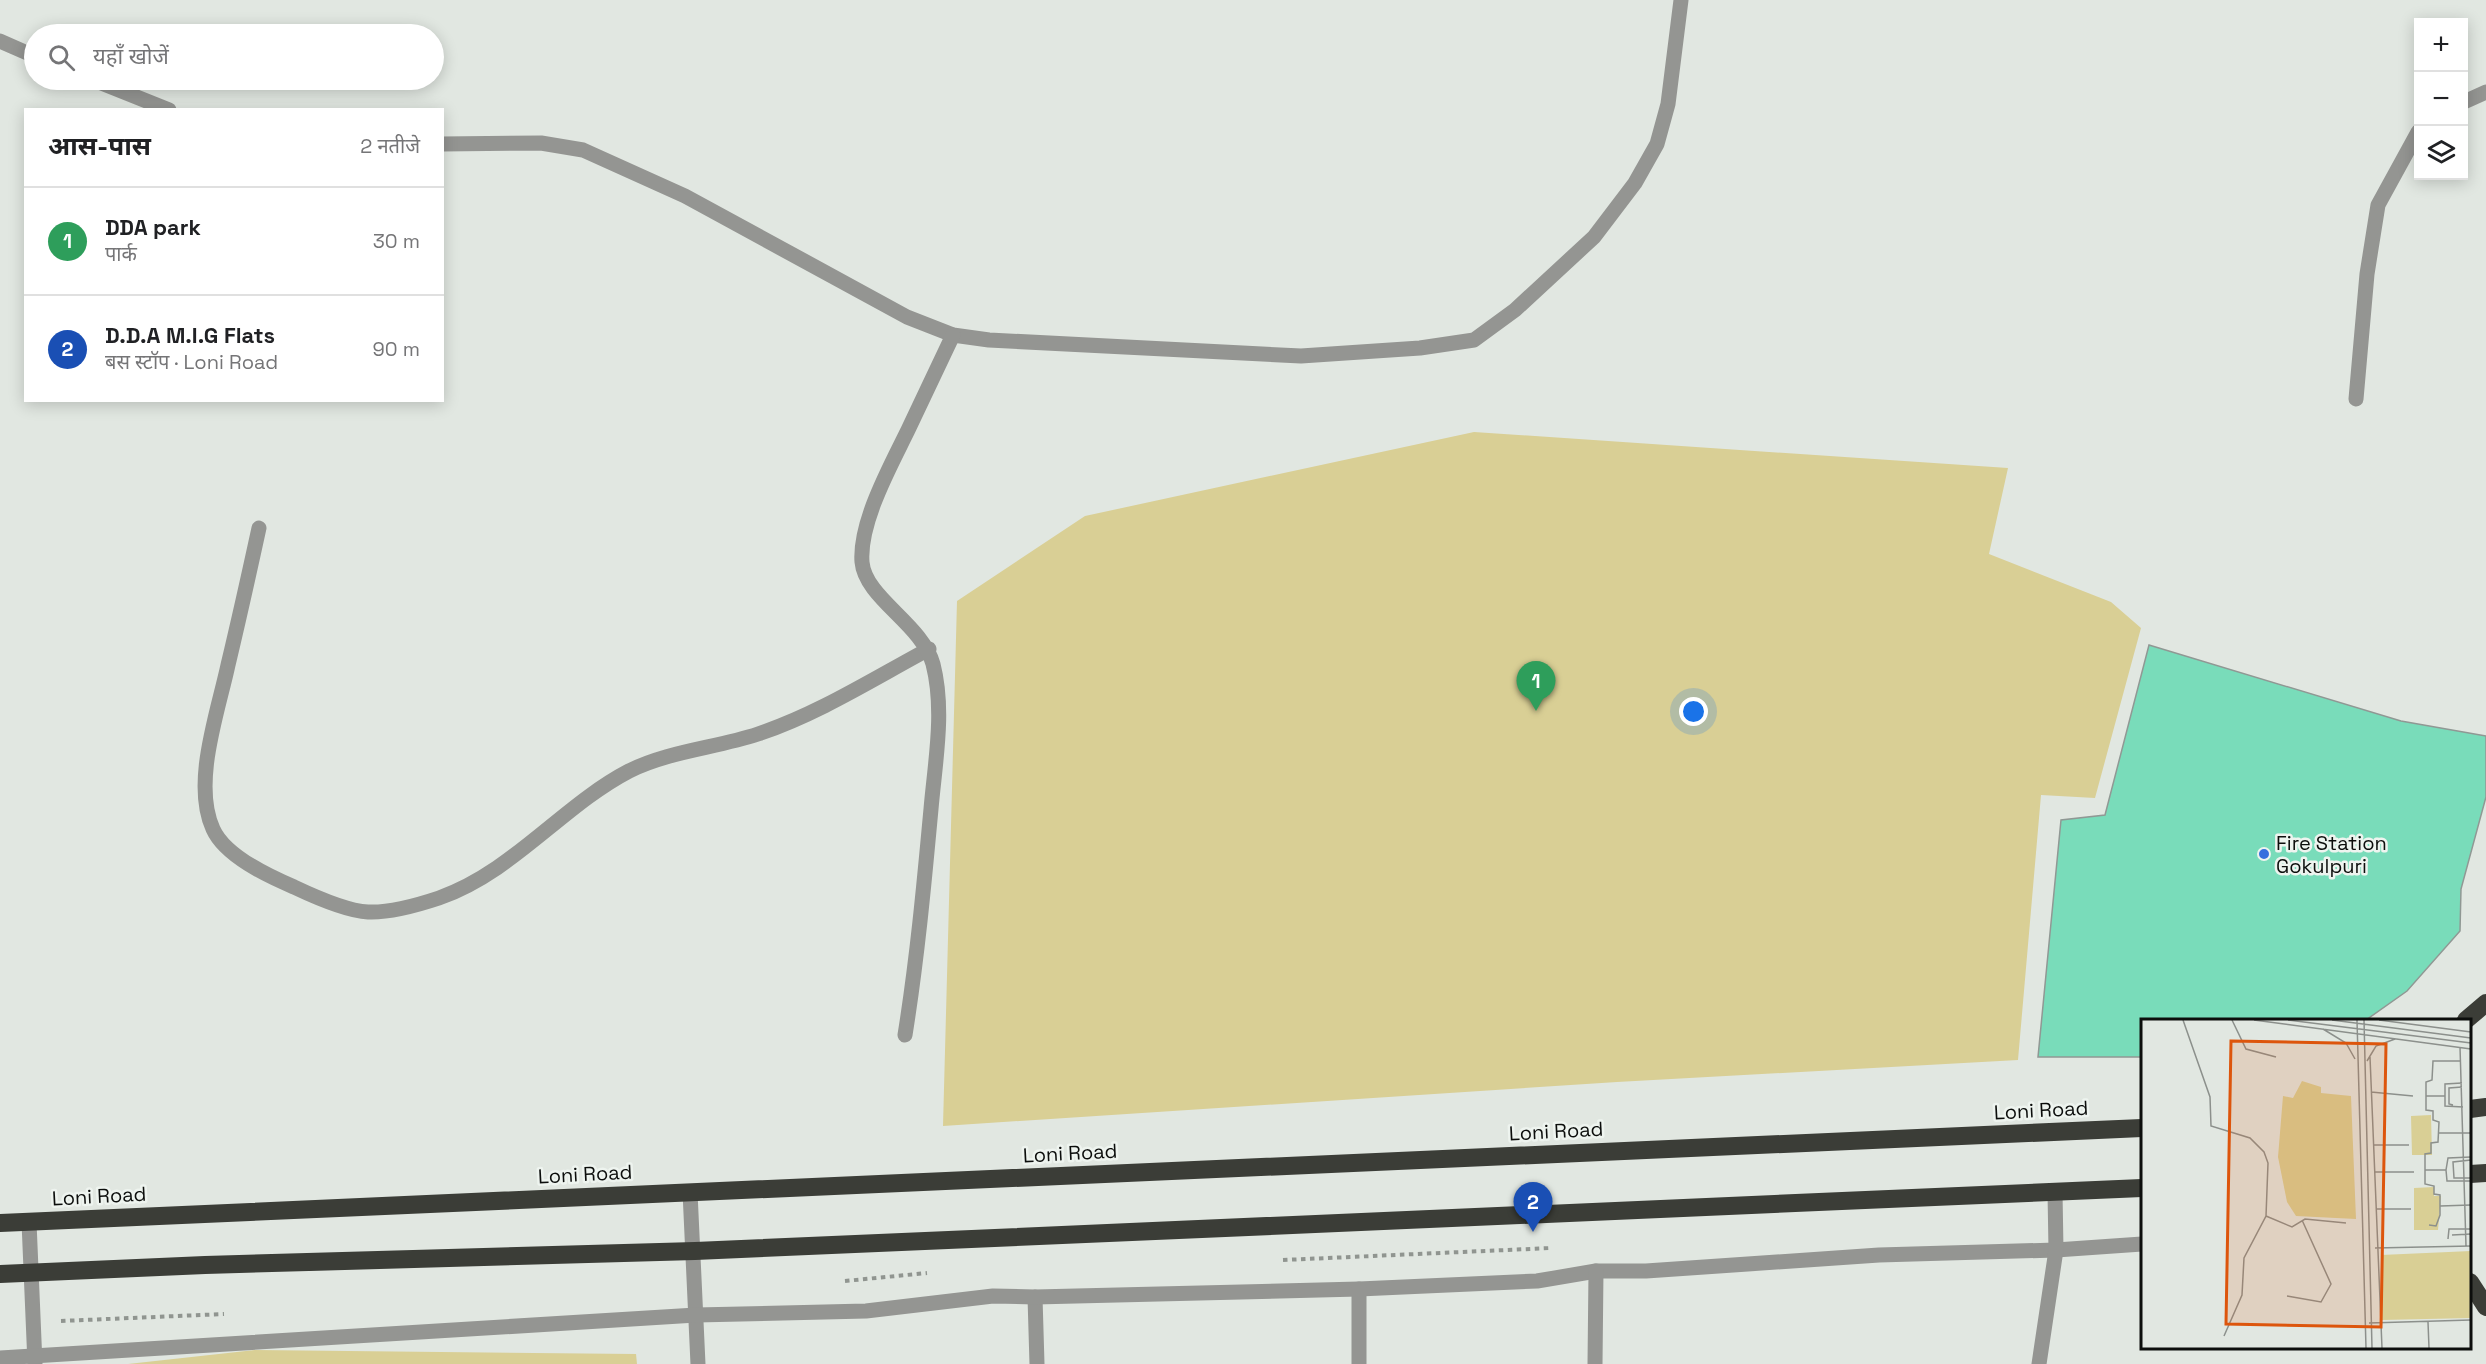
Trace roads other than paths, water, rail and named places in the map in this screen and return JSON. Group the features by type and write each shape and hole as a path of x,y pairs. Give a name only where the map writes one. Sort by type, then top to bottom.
{"highway":[{"path":"2467,1019 2486,1003"},
{"path":"2471,1109 2486,1107"},
{"name":"Loni Road","path":"0,1223 2141,1128"},
{"path":"2471,1174 2486,1173"},
{"path":"0,1274 205,1264 695,1251 2141,1188"},
{"path":"2471,1285 2486,1307"}],"street":[{"path":"444,144 541,143 583,150 685,196 907,317 953,335 989,340 1301,356 1420,348 1474,340 1515,310 1594,237 1635,183 1658,144 1668,104 1681,0"},
{"path":"0,41 24,52"},
{"path":"119,90 164,108"},
{"path":"2468,100 2486,92"},
{"path":"2356,399 2367,274 2378,205 2414,139"},
{"path":"904,1035 917,962 938,728 938,683 929,649 872,587 862,563 864,534 881,485 953,335"},
{"path":"259,528 224,686 207,749 206,802 213,831 230,849 262,873 318,898 367,912 401,908 439,898 482,879 606,785 631,770 663,758 759,734 808,714 929,649"},
{"path":"2039,1364 2056,1250 2055,1191"},
{"path":"690,1192 695,1251 698,1364"},
{"path":"29,1222 35,1360"},
{"path":"0,1358 35,1360 696,1315 866,1311 993,1296 1035,1297 1359,1289 1537,1281 1596,1271 1646,1271 1879,1255 2056,1250 2141,1244"},
{"path":"1595,1364 1596,1271"},
{"path":"1359,1289 1359,1364"},
{"path":"1035,1297 1037,1364"}],"place":[{"name":"DDA park","path":"1536,711"},
{"name":"Fire Station Gokulpuri","path":"2264,854"},
{"name":"D.D.A M.I.G Flats","path":"1533,1232"}]}
